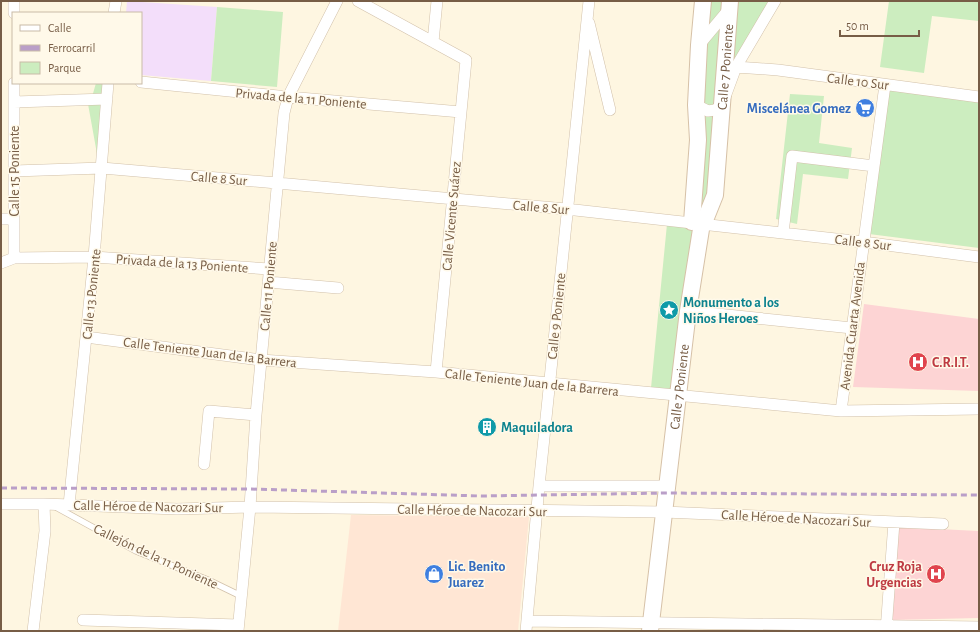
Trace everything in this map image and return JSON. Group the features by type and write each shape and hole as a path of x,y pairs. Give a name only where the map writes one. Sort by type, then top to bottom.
{"main road":[{"name":"Calle 7 Poniente","path":"650,627 679,396 697,223 698,140 696,105 703,1"},
{"name":"Calle 7 Poniente","path":"697,223 705,220 715,195 731,4"}],"street":[{"path":"14,1 14,12"},
{"path":"114,12 116,1"},
{"name":"Calle 11 Poniente","path":"238,628 284,113 288,97 337,1"},
{"path":"358,1 433,42 437,1"},
{"path":"585,1 610,110"},
{"name":"Calle 9 Poniente","path":"527,626 566,209 589,1"},
{"path":"696,105 708,111 715,110 722,105 736,68 774,1"},
{"path":"699,45 731,4"},
{"name":"Calle Vicente Suárez","path":"433,42 466,60 436,372"},
{"name":"Calle 10 Sur","path":"736,68 778,70 979,97"},
{"name":"Privada de la 11 Poniente","path":"142,82 288,97 461,112"},
{"name":"Calle 15 Poniente","path":"14,84 14,258"},
{"name":"Calle 13 Poniente","path":"69,505 94,257 108,84"},
{"name":"Avenida Cuarta Avenida","path":"842,411 863,242 885,85"},
{"path":"14,102 107,99"},
{"path":"783,233 792,156 874,166"},
{"name":"Calle 8 Sur","path":"14,171 102,168 277,183 566,209 863,242 979,257"},
{"path":"1,219 14,219"},
{"name":"Privada de la 13 Poniente","path":"14,258 94,257 269,269"},
{"path":"1,263 14,258"},
{"path":"268,282 338,288"},
{"path":"688,311 852,328"},
{"name":"Calle Teniente Juan de la Barrera","path":"86,337 261,360 436,372 842,411 979,409"},
{"path":"204,464 209,411 256,415"},
{"path":"539,486 667,486"},
{"name":"Calle Héroe de Nacozari Sur","path":"1,504 47,504 177,509 250,507 664,512 943,524"},
{"path":"33,631 47,504"},
{"path":"887,629 894,522"},
{"path":"82,620 238,628"},
{"path":"527,626 887,629 979,627"}],"lane":[{"name":"Callejón de la 11 Poniente","path":"47,504 136,551 208,580 241,596"}],"shaded area":[{"path":"127,1 217,7 211,81 142,75 142,12 126,12"},
{"name":"C.R.I.T.","path":"864,304 979,319 979,391 853,387"},
{"name":"Lic. Benito Juarez","path":"351,515 529,517 518,631 338,631"},
{"name":"Cruz Roja Urgencias","path":"897,527 979,531 979,618 890,620"}],"green space":[{"path":"703,1 729,1 710,203 694,216"},
{"path":"739,1 774,1 734,64 728,27"},
{"path":"889,1 979,1 979,21 932,16 924,73 880,67"},
{"path":"217,7 283,12 277,87 211,81"},
{"path":"96,84 105,84 99,165 88,104 92,97"},
{"path":"888,90 979,102 979,248 869,234"},
{"path":"790,94 824,96 819,143 852,148 848,179 803,174 797,224 776,219"},
{"path":"667,224 698,225 677,391 651,388"}],"railway":[{"path":"1,488 251,489 481,496 667,493 979,495"}],"place":[{"name":"Miscelánea Gomez","path":"865,108"},
{"name":"Monumento a los Niños Heroes","path":"669,310"},
{"name":"C.R.I.T.","path":"918,362"},
{"name":"Maquiladora","path":"487,427"},
{"name":"Lic. Benito Juarez","path":"434,574"},
{"name":"Cruz Roja Urgencias","path":"936,574"}]}
